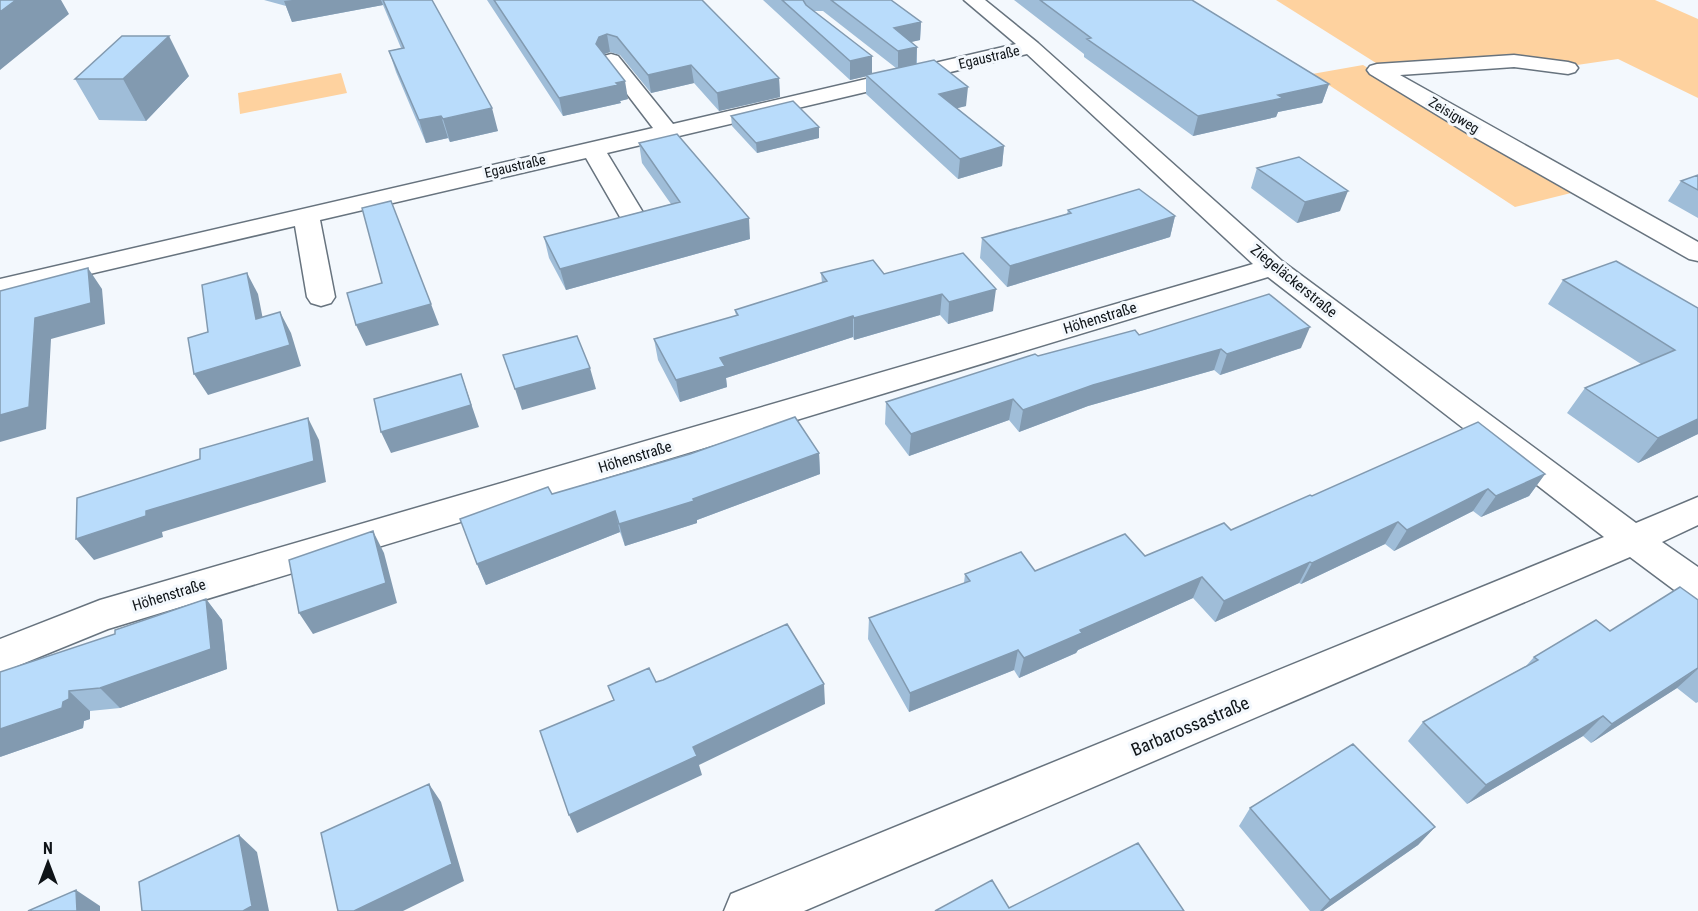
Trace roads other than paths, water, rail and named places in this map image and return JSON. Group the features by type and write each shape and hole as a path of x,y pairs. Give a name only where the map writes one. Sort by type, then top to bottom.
{"street":[{"name":"Ziegeläckerstraße","path":"973,0 1031,47 1272,267 1698,587"},
{"name":"Egaustraße","path":"0,287 667,131 884,72 1031,47"},
{"path":"611,60 667,131"},
{"name":"Zeisigweg","path":"1568,68 1514,61 1377,70 1475,128 1698,253"},
{"path":"592,148 637,224"},
{"path":"306,215 321,297"},
{"name":"Höhenstraße","path":"0,656 100,616 1272,267"},
{"path":"1633,540 1698,510"},
{"name":"Barbarossastraße","path":"748,911 1633,540"}]}
